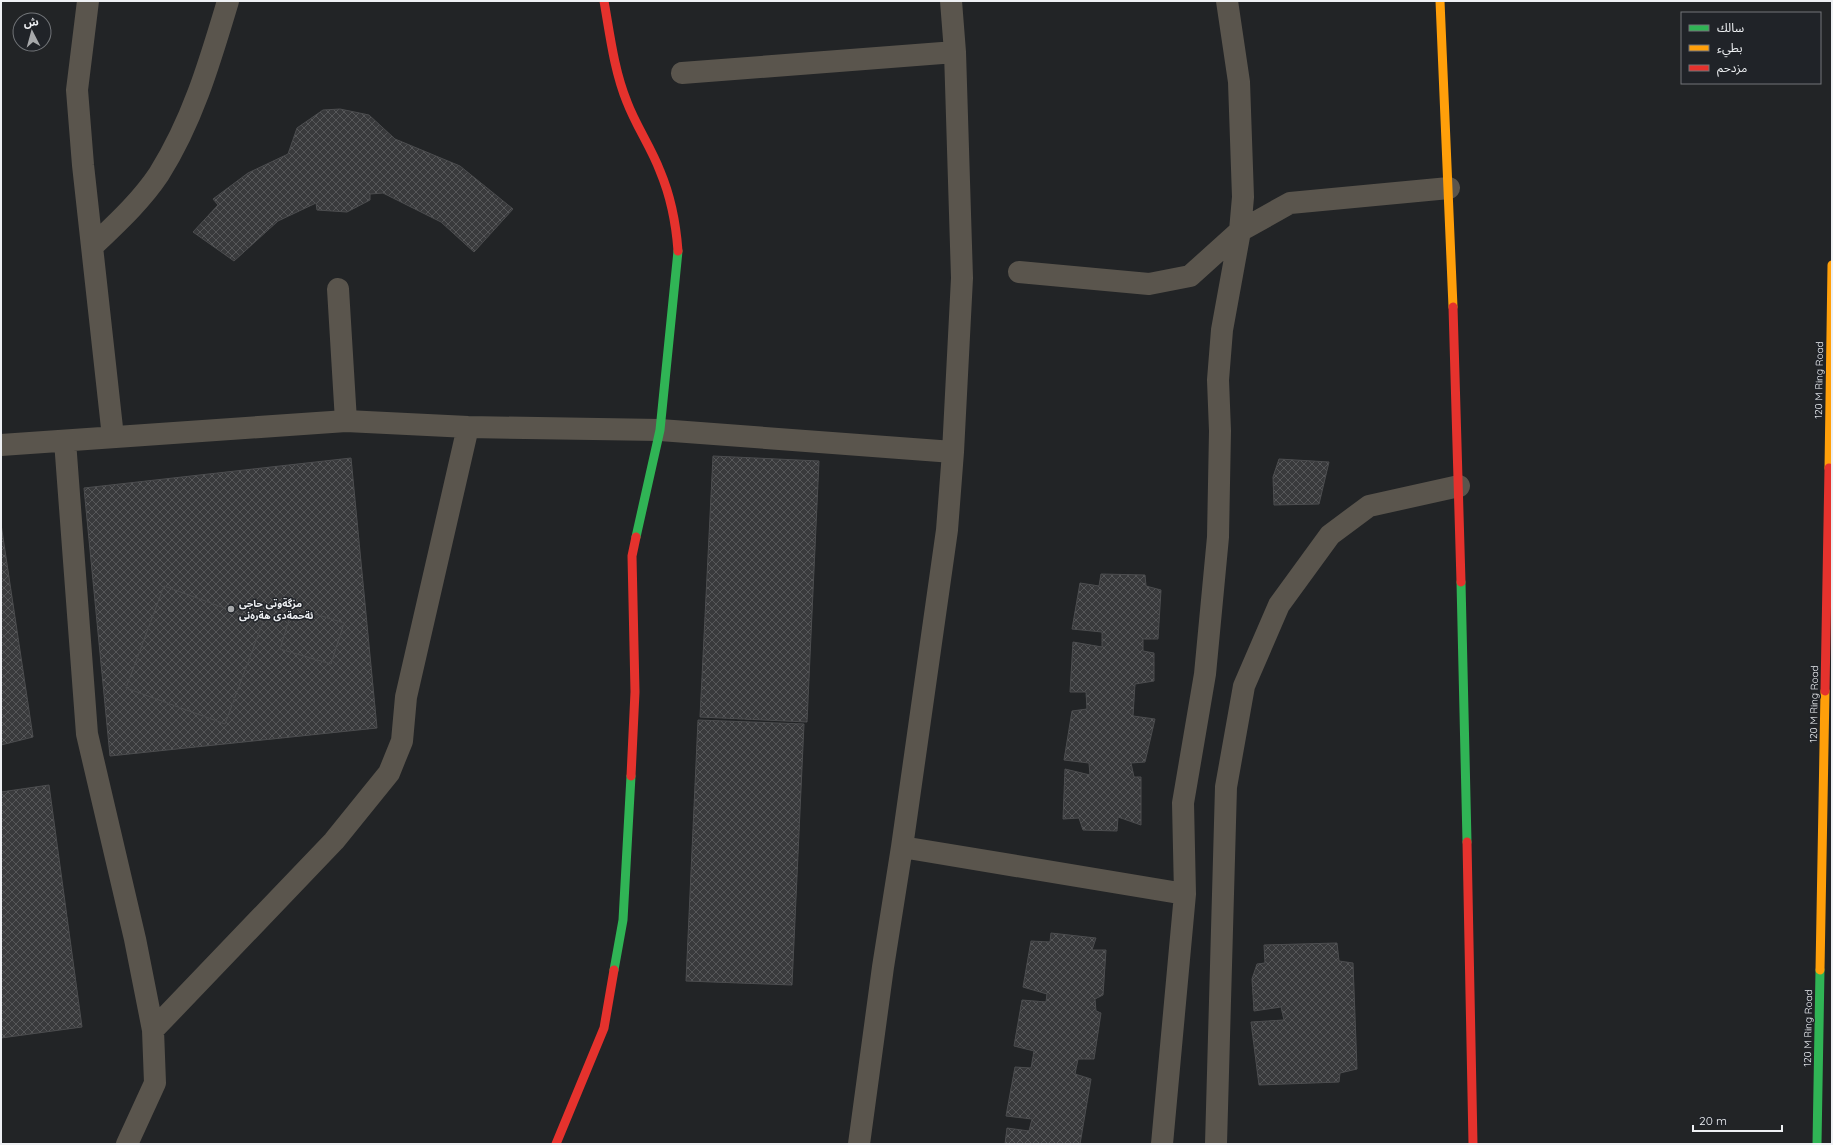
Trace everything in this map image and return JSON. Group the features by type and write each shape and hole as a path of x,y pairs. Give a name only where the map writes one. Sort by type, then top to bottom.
{"main road":[{"path":"556,1144 604,1028 623,920 635,692 632,556 660,430 678,257 676,227 670,198 660,170 627,102 614,58 604,1"},
{"path":"1440,1 1449,188 1459,486 1473,1144"},
{"name":"120 M Ring Road","path":"1817,1144 1832,265"}],"street":[{"path":"88,1 78,90 83,165 113,437"},
{"path":"93,246 128,212 158,174 183,133 201,88 228,1"},
{"path":"859,1144 883,967 902,847 947,530 953,452 962,278 955,52 951,1"},
{"path":"1162,1144 1185,894 1183,803 1205,674 1218,537 1220,431 1218,380 1222,337 1240,231 1242,197 1239,82 1227,1"},
{"path":"682,73 955,52"},
{"path":"1019,272 1149,284 1183,278 1190,276 1240,231 1290,203 1449,188"},
{"path":"338,288 346,421"},
{"path":"1,445 346,421 468,427 660,430 953,452"},
{"path":"153,1030 334,841 389,773 402,741 406,697 468,427"},
{"path":"65,441 87,734 136,939 153,1030 155,1083 127,1144"},
{"path":"1216,1144 1226,787 1244,686 1279,605 1330,535 1369,506 1459,486"},
{"path":"902,847 1185,894"}],"building":[{"path":"340,109 369,115 395,139 460,166 513,209 474,252 441,222 383,193 370,194 370,200 347,212 317,210 316,203 278,221 234,261 193,232 218,205 213,199 248,173 288,154 297,128 323,110"},
{"path":"713,456 819,461 807,722 700,717"},
{"path":"351,458 377,728 110,756 84,488"},
{"path":"1279,459 1329,462 1319,504 1274,505 1273,477"},
{"path":"1,524 33,737 1,745"},
{"path":"1101,574 1145,575 1146,586 1161,590 1158,639 1143,639 1143,651 1154,653 1154,681 1135,684 1133,716 1155,719 1145,762 1131,763 1134,777 1141,777 1141,825 1118,817 1117,831 1083,830 1079,818 1063,819 1065,769 1090,775 1089,763 1064,760 1072,711 1087,709 1086,692 1070,692 1073,642 1102,647 1102,632 1072,629 1080,583 1099,586"},
{"path":"164,586 263,622 225,724 126,688"},
{"path":"293,607 344,623 331,664 280,649"},
{"path":"698,720 804,724 792,985 686,981"},
{"path":"49,785 82,1027 1,1038 1,792"},
{"path":"1051,933 1096,938 1092,950 1106,950 1103,995 1095,999 1096,1011 1101,1013 1094,1059 1078,1059 1075,1074 1091,1079 1080,1144 1005,1144 1007,1128 1029,1131 1032,1119 1006,1116 1015,1067 1031,1068 1034,1051 1014,1046 1022,1000 1046,1002 1047,994 1023,987 1031,941 1050,942"},
{"path":"1337,943 1339,961 1353,963 1357,1069 1340,1073 1339,1082 1259,1085 1251,1022 1284,1020 1281,1007 1254,1011 1252,979 1257,964 1265,963 1264,945"}],"traffic: fast":[{"path":"636,537 660,430 678,251"},
{"path":"1461,582 1467,842"},
{"path":"614,970 623,920 631,776"},
{"path":"1817,1144 1820,970"}],"traffic: slow":[{"path":"1440,1 1453,307"},
{"path":"1829,468 1832,265"},
{"path":"1820,970 1825,691"}],"traffic: jam":[{"path":"604,1 619,78 631,111 664,181 672,210 678,251"},
{"path":"1453,307 1461,582"},
{"path":"1825,691 1829,468"},
{"path":"631,776 635,692 632,556 636,537"},
{"path":"1467,842 1473,1144"},
{"path":"556,1144 604,1028 614,970"}],"place":[{"name":"مزگةوتی حاجی ئةحمةدی هةرەنی","path":"231,609"}]}
